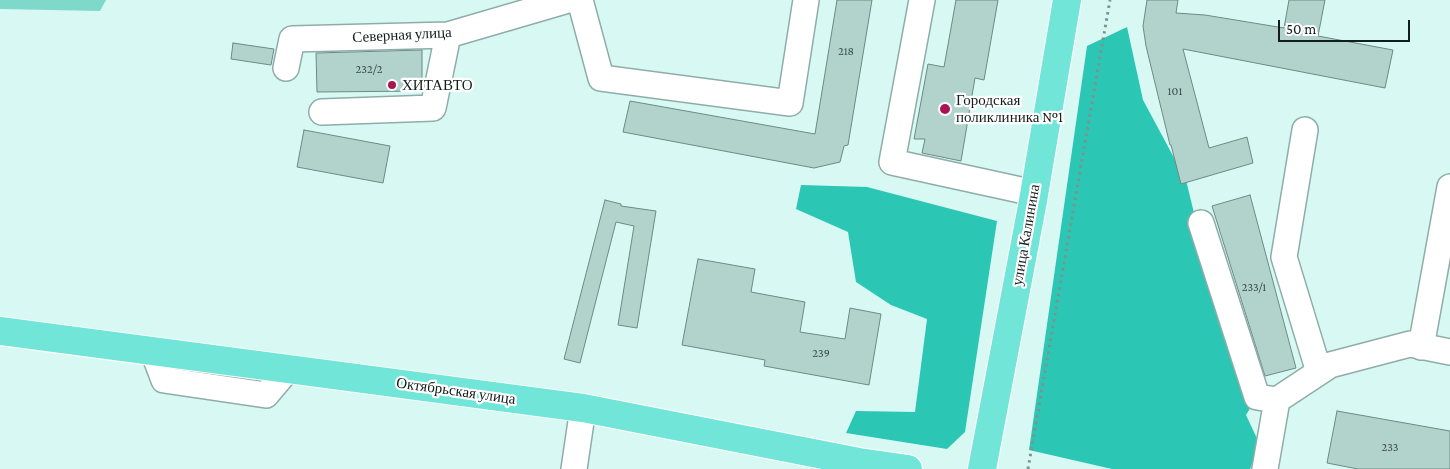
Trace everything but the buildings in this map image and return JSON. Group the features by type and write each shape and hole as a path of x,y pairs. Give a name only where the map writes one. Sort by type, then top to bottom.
{"main road":[{"name":"улица Калинина","path":"982,469 1068,0"},
{"name":"Октябрьская улица","path":"0,331 583,408 859,465 908,469"}],"street":[{"name":"Северная улица","path":"286,68 292,39 448,35 568,0"},
{"path":"580,0 601,78 790,103 806,0"},
{"path":"922,0 892,162 1034,193"},
{"path":"322,112 433,108 448,35"},
{"path":"1305,130 1284,257 1319,372"},
{"path":"1421,346 1450,187"},
{"path":"1201,223 1257,397 1277,400 1330,365 1410,344 1450,352"},
{"path":"1265,469 1277,400"},
{"path":"574,469 583,408"}],"path":[{"path":"1028,469 1110,0"}],"green space":[{"path":"0,0 106,0 100,11 0,9"},
{"path":"1127,27 1143,100 1186,180 1194,213 1257,397 1246,415 1261,447 1250,469 1112,469 1029,450 1087,46"},
{"path":"801,185 867,187 997,221 965,432 947,449 846,433 856,411 915,412 927,319 891,305 856,282 848,232 796,209"}],"place":[{"name":"ХИТАВТО","path":"392,85"},
{"name":"Городская поликлиника №1","path":"945,109"}]}
